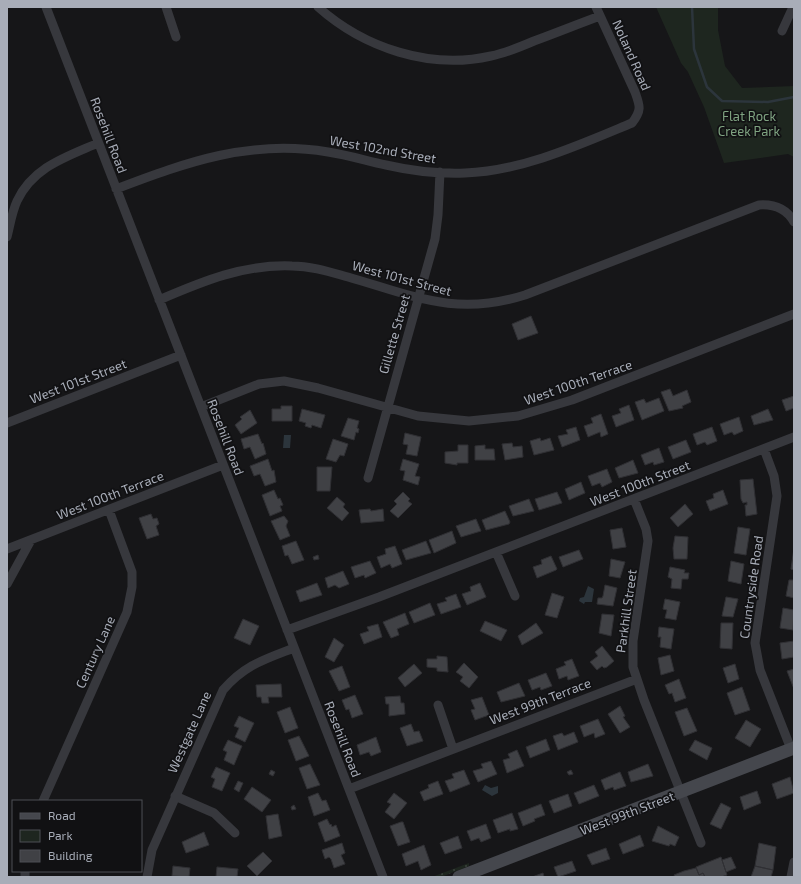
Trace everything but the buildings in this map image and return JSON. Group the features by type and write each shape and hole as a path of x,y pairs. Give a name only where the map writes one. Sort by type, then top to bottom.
{"street":[{"name":"Rosehill Road","path":"46,7 383,877"},
{"path":"166,7 176,37"},
{"path":"318,7 352,32 401,53 425,59 452,61 471,60 508,51 598,11"},
{"path":"782,31 793,7"},
{"name":"Noland Road","path":"598,11 635,92 640,106 639,114"},
{"name":"West 102nd Street","path":"116,189 182,164 211,156 273,148 326,151 415,171 465,173 501,169 526,163 608,133 632,122 639,114"},
{"path":"7,236 16,202 23,189 36,174 49,164 98,143"},
{"name":"Gillette Street","path":"368,478 386,408 435,239 438,215 440,172"},
{"name":"West 101st Street","path":"159,300 223,274 267,266 309,268 446,304 463,306 482,305 505,301 758,205 771,204 785,210 794,222"},
{"name":"West 100th Terrace","path":"201,407 259,384 284,381 318,388 386,408 438,419 486,420 518,416 572,400 794,314"},
{"name":"West 101st Street","path":"7,423 181,355"},
{"name":"West 100th Street","path":"287,630 496,552 794,437"},
{"name":"Countryside Road","path":"764,449 774,476 777,496 755,643 760,670 792,748"},
{"name":"West 100th Terrace","path":"7,549 223,466"},
{"name":"Parkhill Street","path":"634,499 646,529 648,541 633,641 633,663 637,679 701,843"},
{"name":"Century Lane","path":"43,800 128,606 132,586 132,572 109,510"},
{"path":"7,584 31,540"},
{"path":"496,552 515,596"},
{"name":"Westgate Lane","path":"147,877 152,850 223,690 236,675 248,667 294,648"},
{"name":"West 99th Terrace","path":"349,789 637,679"},
{"path":"438,705 452,749"},
{"name":"West 99th Street","path":"459,877 792,748"},
{"path":"175,796 214,813 235,833"},
{"path":"791,877 794,862"}],"green space":[{"name":"Flat Rock Creek Park","path":"656,7 718,7 718,30 725,66 742,88 794,86 794,157 788,154 724,163 704,107 688,72 681,63"},
{"path":"469,863 469,866 441,877 432,877"}],"shaded area":[{"path":"284,435 291,435 290,448 283,448"},
{"path":"588,586 594,589 592,602 585,602 584,604 579,601 580,598 584,597"},
{"path":"485,785 491,788 498,786 498,793 492,796 482,790"}],"waterway":[{"path":"692,7 694,49 707,87 722,101 768,102 794,97"}]}
